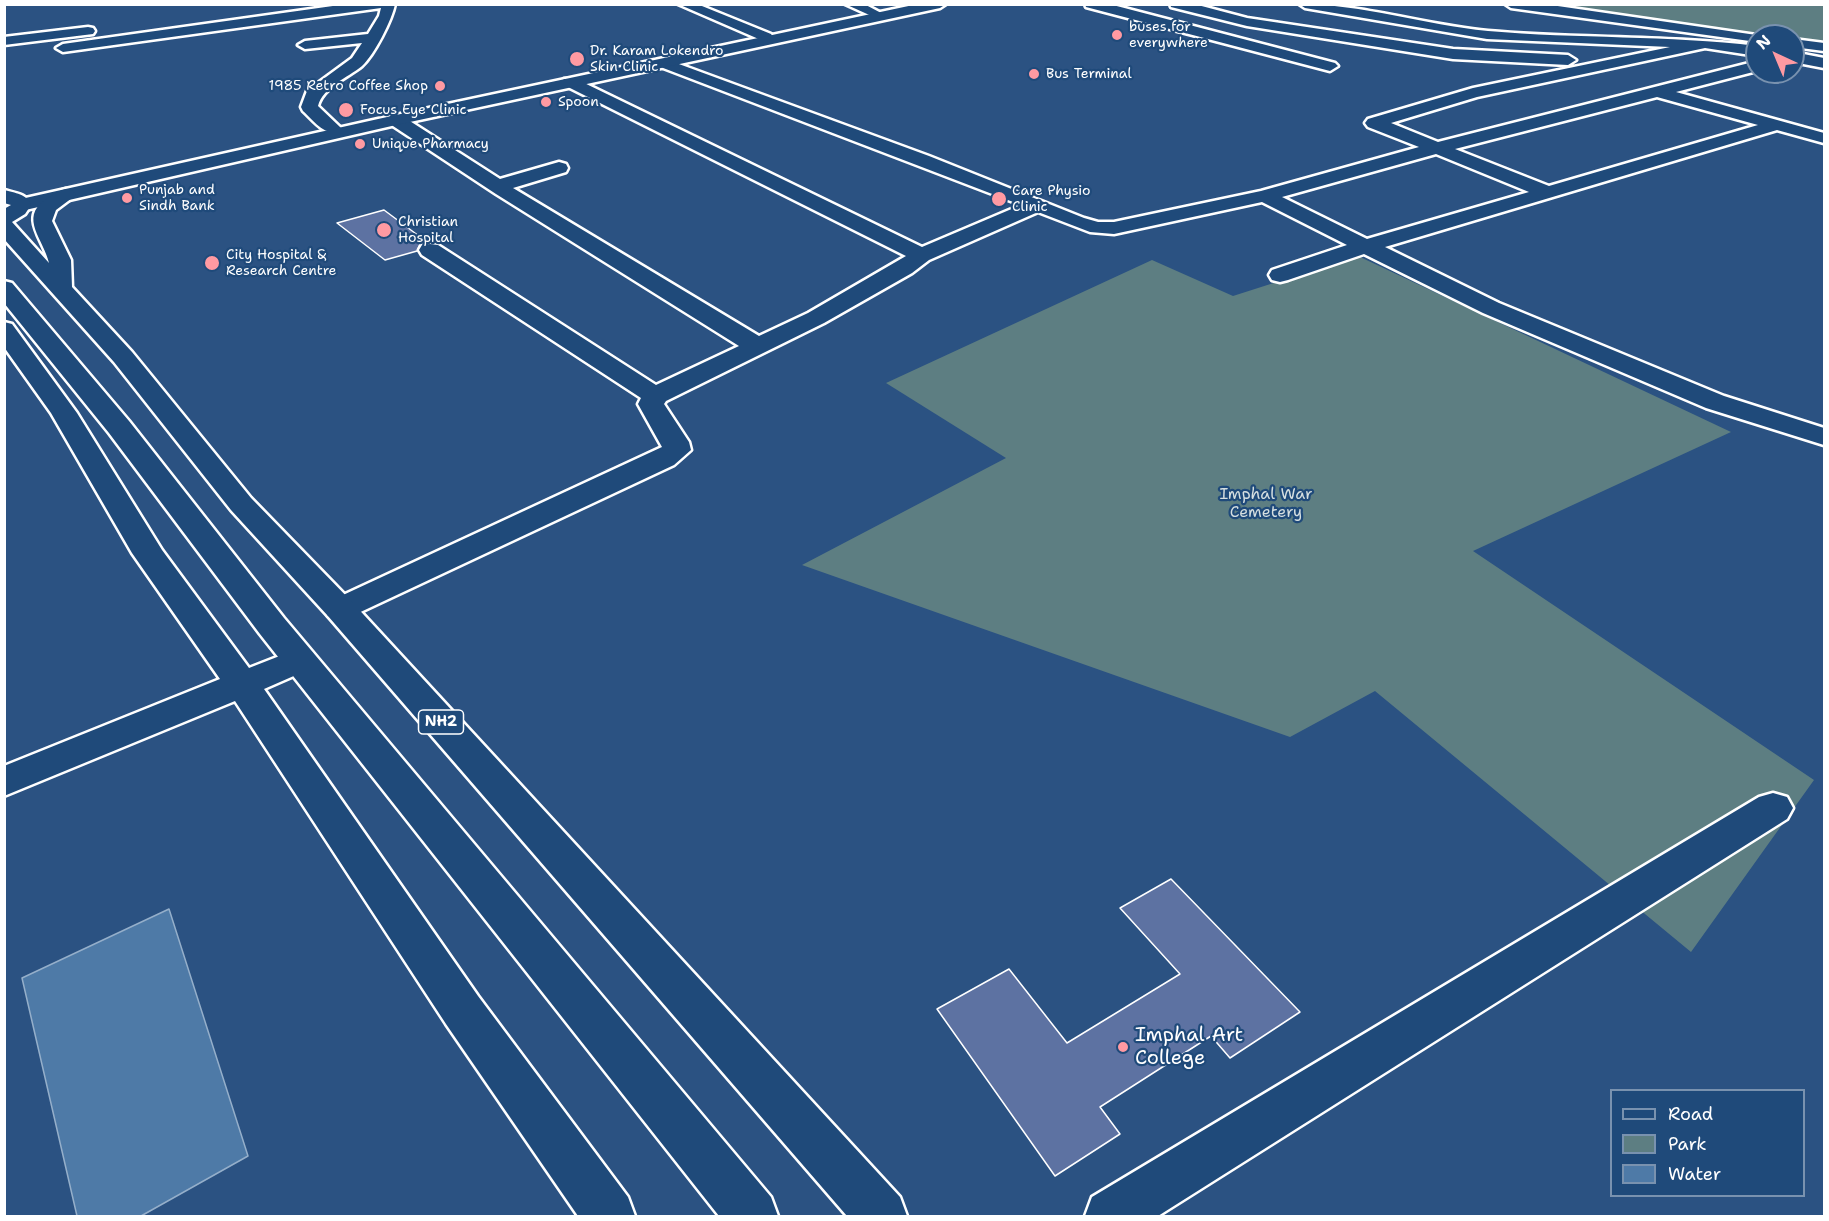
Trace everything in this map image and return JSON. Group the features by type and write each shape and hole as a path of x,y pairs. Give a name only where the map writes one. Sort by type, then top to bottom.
{"main road":[{"path":"63,48 380,4"},
{"path":"332,128 309,107 313,94 358,61 386,16 388,4"},
{"path":"684,4 766,37"},
{"path":"851,4 876,14"},
{"path":"11,206 663,63 766,37 918,4"},
{"path":"11,206 332,128 940,4"},
{"path":"1091,4 1330,66"},
{"path":"1176,4 1276,28 1472,57 1570,60 1658,54"},
{"path":"1305,4 1487,35 1705,44 1745,49"},
{"path":"1511,4 1745,36"},
{"path":"1224,17 1256,8"},
{"path":"705,13 727,9"},
{"path":"4,41 261,10 274,11 288,17"},
{"path":"305,45 371,38"},
{"path":"1550,193 1374,123 1473,93 1705,44"},
{"path":"1805,59 1824,63"},
{"path":"663,63 1097,228 1114,228 1264,196 1437,148 1745,69"},
{"path":"1559,75 1628,98"},
{"path":"570,82 921,255"},
{"path":"1654,91 1824,138"},
{"path":"396,120 496,186 758,346"},
{"path":"1280,275 1366,246 1776,125"},
{"path":"496,186 559,168"},
{"path":"61,287 60,260 42,221 43,213 49,206 66,195"},
{"path":"1264,196 1491,308 1715,402 1824,437"},
{"path":"340,609 664,459 677,450 675,442 651,404 655,396 816,318 904,268 921,255 1038,205"},
{"path":"4,218 18,210 11,206"},
{"name":"NH2","path":"11,206 61,287 123,357 241,504 340,609 880,1216"},
{"path":"430,250 655,396"},
{"path":"7,305 119,427 300,660 752,1216"},
{"path":"7,305 64,413 148,553 242,684 462,1010 609,1216"},
{"path":"4,782 300,660"},
{"path":"1111,1216 1773,808"}],"green space":[{"path":"1538,5 1824,5 1824,43 1805,41 1805,24 1745,24 1745,32"},
{"name":"Imphal War Cemetery","path":"1358,256 1731,432 1473,551 1814,780 1691,952 1375,691 1290,737 802,565 1006,458 886,383 1152,260 1233,296"}],"water":[{"path":"169,909 248,1156 141,1216 77,1216 22,978"}],"building":[{"path":"384,210 427,242 420,244 417,251 385,260 337,223"},
{"path":"1171,879 1300,1012 1230,1058 1211,1036 1100,1107 1120,1134 1055,1176 937,1009 1009,969 1067,1043 1180,974 1120,908"}],"place":[{"name":"buses for everywhere","path":"1117,35"},
{"name":"Dr. Karam Lokendro Skin Clinic","path":"577,59"},
{"name":"Bus Terminal","path":"1034,74"},
{"name":"1985 Retro Coffee Shop","path":"440,86"},
{"name":"Spoon","path":"546,102"},
{"name":"Focus Eye Clinic","path":"346,110"},
{"name":"Unique Pharmacy","path":"360,144"},
{"name":"Punjab and Sindh Bank","path":"127,198"},
{"name":"Care Physio Clinic","path":"999,199"},
{"name":"Christian Hospital","path":"384,230"},
{"name":"City Hospital & Research Centre","path":"212,263"},
{"name":"Imphal Art College","path":"1123,1047"}]}
